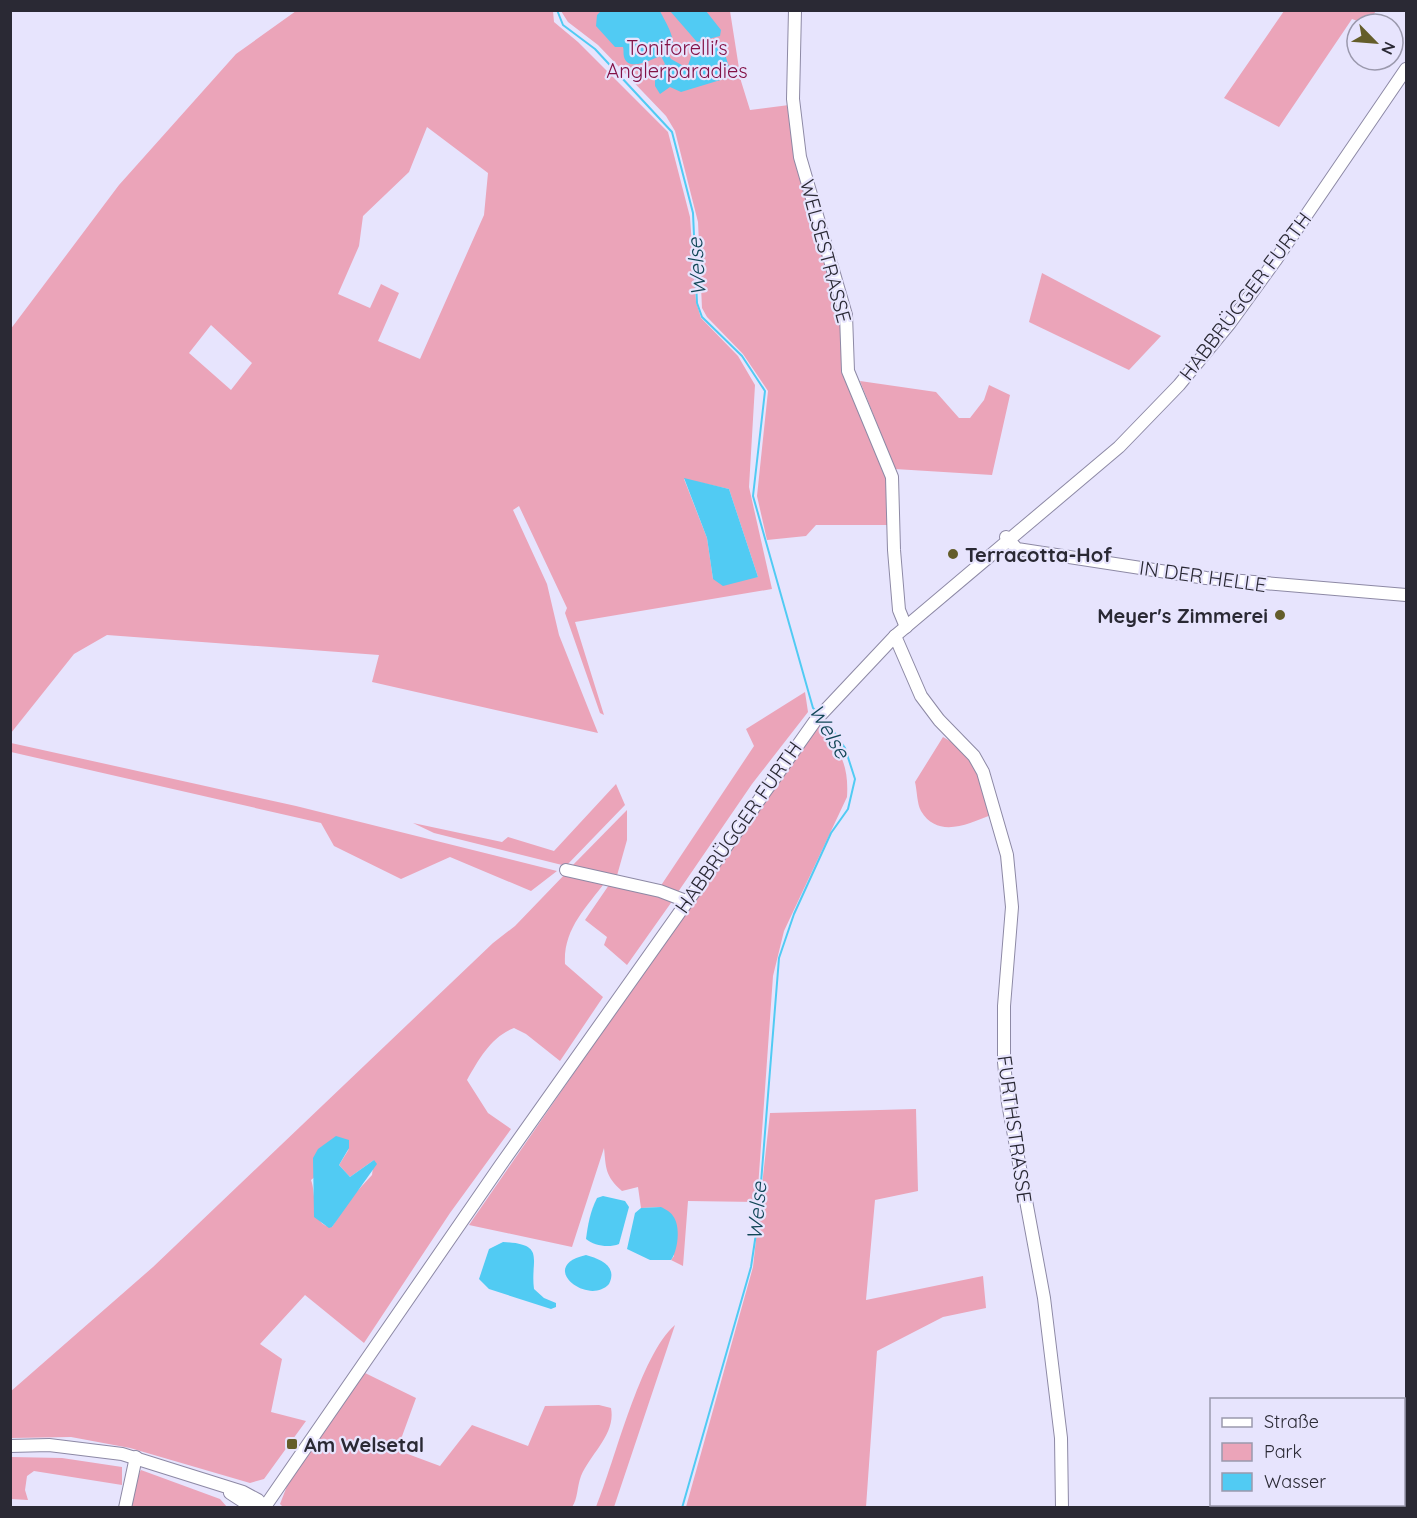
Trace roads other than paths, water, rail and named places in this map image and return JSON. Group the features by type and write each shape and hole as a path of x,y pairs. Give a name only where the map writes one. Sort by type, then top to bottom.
{"street":[{"name":"WELSESTRASSE","path":"795,10 793,99 800,157 846,315 848,371 892,477 899,610 906,627"},
{"name":"HABBRÜGGER FURTH","path":"264,1507 686,901 815,721 895,636 1119,447 1179,385 1230,322 1407,69"},
{"name":"IN DER HELLE","path":"1008,539 1017,549 1206,578 1407,595"},
{"name":"FURTHSTRASSE","path":"895,636 921,696 939,720 974,756 983,772 1007,855 1012,907 1004,1006 1004,1062 1008,1103 1044,1298 1061,1438 1062,1508"},
{"path":"566,870 660,891 686,901"},
{"path":"10,1446 49,1445 136,1457 243,1492 258,1500 264,1507"},
{"path":"125,1508 136,1457"}],"water":[{"path":"602,10 660,11 672,39 673,44 668,54 671,59 687,68 695,46 722,45 730,70 727,78 681,92 670,87 660,94 655,86 655,73 665,64 661,56 636,64 627,62 623,47 615,47 596,26 597,15"},
{"path":"670,11 706,11 721,30 720,36 697,42"},
{"path":"684,478 729,489 758,577 723,586 713,579 707,538"},
{"path":"336,1136 349,1140 349,1148 339,1165 350,1177 374,1160 377,1164 329,1228 314,1217 313,1158 318,1149"},
{"path":"603,1196 625,1201 629,1207 619,1244 597,1245 586,1239 595,1203 597,1198"},
{"path":"661,1207 671,1213 675,1220 678,1232 677,1245 671,1260 650,1260 627,1249 635,1213 641,1208"},
{"path":"503,1242 517,1243 531,1250 534,1255 534,1289 544,1298 556,1303 556,1307 551,1309 489,1289 479,1279 489,1249"},
{"path":"586,1255 602,1261 611,1272 609,1284 600,1290 590,1291 579,1288 566,1275 566,1267 572,1260"}],"waterway":[{"name":"Welse","path":"557,10 563,25 595,49 672,132 693,213 697,303 702,317 742,356 765,391 753,496 813,708 819,713"},
{"name":"Welse","path":"682,1508 751,1267 758,1220 779,958 794,914 831,833 848,809 855,779 845,748 825,719"}],"place":[{"name":"Terracotta-Hof","path":"953,554"},
{"name":"Meyer's Zimmerei","path":"1280,615"},
{"name":"Am Welsetal","path":"292,1444"}],"park label":[{"name":"Toniforelli's Anglerparadies","path":"677,58"}]}
